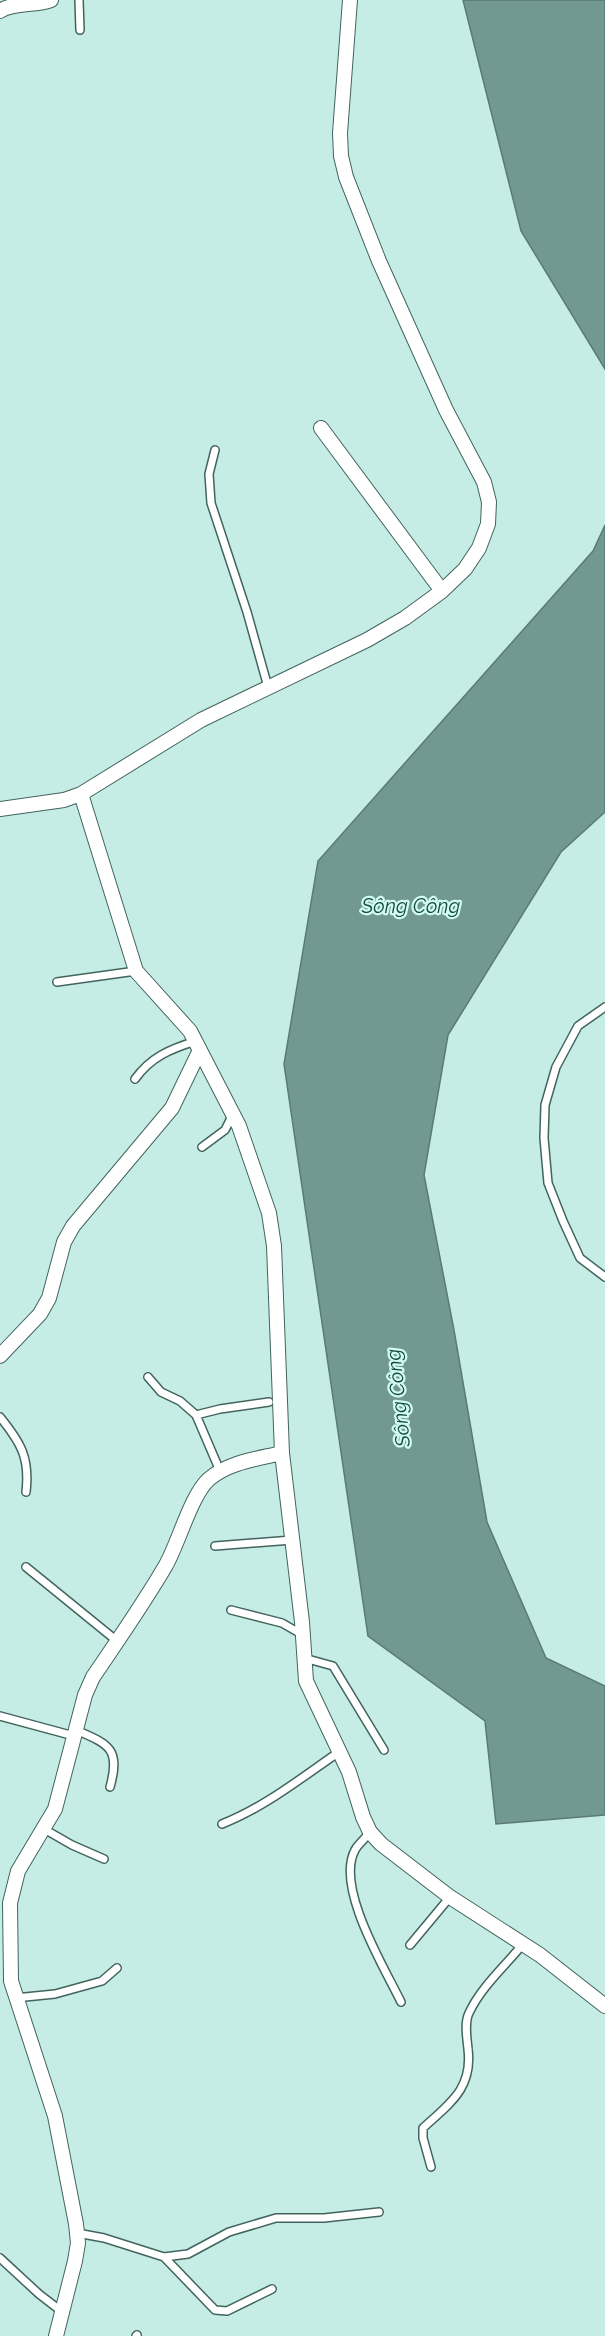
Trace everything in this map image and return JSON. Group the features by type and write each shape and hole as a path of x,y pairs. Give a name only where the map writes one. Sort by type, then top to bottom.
{"street":[{"path":"0,11 5,8 40,4 51,0"},
{"path":"0,809 64,800 81,794 187,728 367,640 405,618 442,591 465,569 479,548 488,524 489,502 484,482 446,410 379,261 346,177 341,156 340,133 350,0"},
{"path":"321,428 442,591"},
{"path":"81,794 136,971 144,982 182,1019 198,1045 246,1140 272,1230 282,1453 309,1692 354,1785 363,1817 370,1832 381,1844 450,1897 523,1944 605,2006"},
{"path":"0,1356 40,1314 49,1298 64,1242 73,1226 172,1108 198,1045"},
{"path":"56,2336 75,2261 77,2233 55,2116 11,1981 10,1903 12,1887 18,1871 55,1809 85,1695 93,1677 169,1559 198,1495 207,1481 220,1471 235,1464 282,1453"},
{"path":"0,1991 11,1981"}],"lane":[{"path":"80,0 80,30"},
{"path":"215,450 209,474 211,503 247,612 268,687"},
{"path":"57,982 136,971"},
{"path":"605,1007 578,1026 556,1067 545,1105 544,1138 548,1183 563,1221 580,1258 605,1277"},
{"path":"135,1079 145,1065 158,1055 198,1045"},
{"path":"202,1147 225,1130 233,1114"},
{"path":"148,1377 161,1392 180,1401 196,1416 220,1471"},
{"path":"196,1416 220,1409 269,1402"},
{"path":"0,1417 15,1437 26,1460 26,1492"},
{"path":"215,1546 292,1540"},
{"path":"26,1567 117,1641"},
{"path":"231,1610 282,1623 303,1635"},
{"path":"304,1658 333,1666 384,1750"},
{"path":"0,1716 75,1733 106,1743 115,1770 110,1787"},
{"path":"222,1824 242,1816 280,1793 339,1752"},
{"path":"44,1829 104,1859"},
{"path":"370,1832 355,1850 351,1868 353,1898 372,1945 401,2002"},
{"path":"410,1945 450,1897"},
{"path":"431,2167 423,2138 423,2128 460,2093 468,2076 470,2064 466,2028 468,2015 483,1991 523,1944"},
{"path":"15,1998 55,1994 102,1982 117,1968"},
{"path":"77,2233 104,2238 164,2257 188,2254 229,2232 276,2218 324,2218 379,2212"},
{"path":"164,2257 215,2310 226,2311 272,2289"},
{"path":"0,2258 61,2311"}],"water":[{"path":"463,0 605,0 605,369 521,231"},
{"name":"Sông Công","path":"605,525 605,812 561,852 448,1035 424,1175 454,1330 487,1522 546,1658 605,1686 605,1815 496,1824 485,1721 368,1636 284,1064 318,861 593,551"}]}
